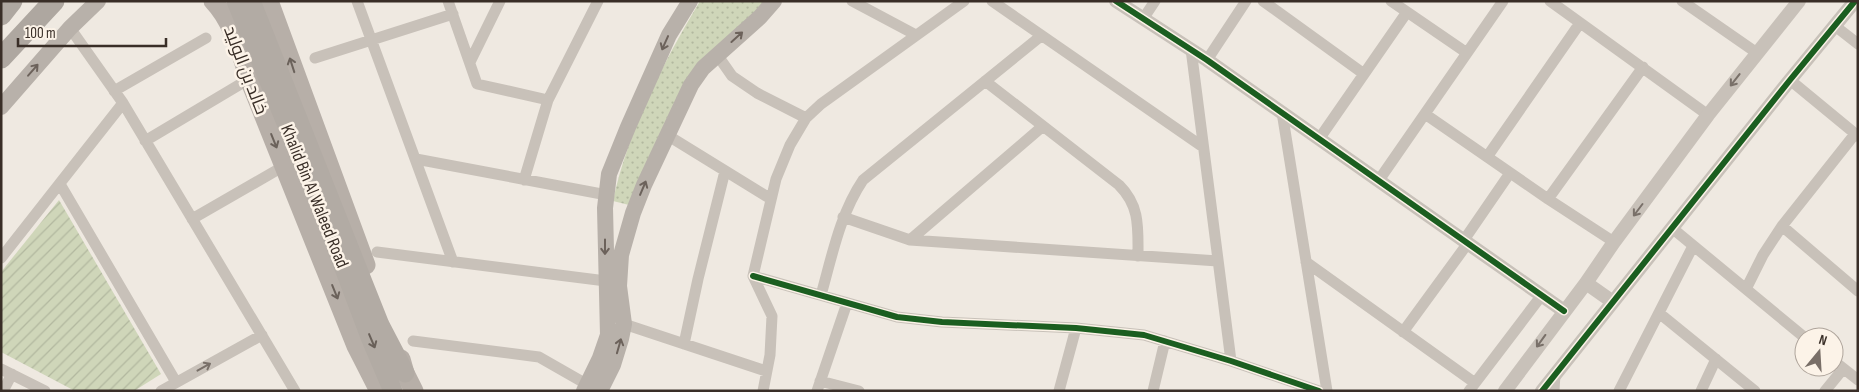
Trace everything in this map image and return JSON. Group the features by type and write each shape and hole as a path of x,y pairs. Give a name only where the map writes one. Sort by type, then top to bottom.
{"highway":[{"path":"1,15 12,1"},
{"path":"1,58 54,1"},
{"name":"Khalid Bin Al Waleed Road","path":"251,1 370,337 393,391"},
{"name":"Khalid Bin Al Waleed Road","path":"223,4 310,164 380,325 405,373"}],"main road":[{"path":"269,1 405,373 414,391"},
{"path":"591,389 608,335 605,208 609,174 669,35 690,1"},
{"path":"591,389 613,365 621,339 624,324 619,286 621,255 633,213 667,135 691,85 703,68 760,17 774,1"},
{"path":"1,107 70,28 95,3"},
{"name":"خالد بن الوليد","path":"223,4 249,79 356,346 379,391"}],"street":[{"path":"357,1 453,262"},
{"path":"448,1 478,84 548,100"},
{"path":"470,62 500,1"},
{"path":"524,180 548,100 598,1"},
{"path":"852,1 916,35"},
{"path":"762,391 770,355 772,316 754,276 776,179 790,145 806,118 845,86 964,1"},
{"path":"992,1 1203,147"},
{"path":"1116,1 1207,60 1564,311"},
{"path":"1143,19 1155,1"},
{"path":"1207,60 1246,1"},
{"path":"1263,1 1364,74"},
{"path":"1392,1 1467,53"},
{"path":"1379,180 1503,1"},
{"path":"1550,1 1708,115"},
{"path":"1505,391 1708,115 1799,1"},
{"path":"1542,391 1855,1"},
{"path":"1685,2 1757,53"},
{"path":"1319,139 1406,12"},
{"path":"315,58 453,14"},
{"path":"1487,157 1580,23"},
{"path":"1835,26 1858,44"},
{"path":"70,28 122,103 296,391"},
{"path":"821,296 843,217 854,193 864,180 1041,36"},
{"path":"114,91 206,38"},
{"path":"1190,50 1231,361"},
{"path":"718,56 732,76 757,93 806,118"},
{"path":"1548,199 1642,67"},
{"path":"145,141 249,79"},
{"path":"1746,289 1763,255 1782,226 1856,135 1790,80"},
{"path":"985,81 1127,193 1133,204 1138,225 1138,256"},
{"path":"1,258 122,103"},
{"path":"1282,112 1327,391"},
{"path":"1425,114 1614,242"},
{"path":"910,240 1043,126"},
{"path":"667,135 771,199"},
{"path":"416,159 607,195"},
{"path":"192,219 284,166"},
{"path":"684,344 725,171"},
{"path":"1403,332 1466,242 1510,173"},
{"path":"60,184 176,382"},
{"path":"843,217 910,240 1218,261"},
{"path":"1782,226 1858,291"},
{"path":"1672,228 1794,329"},
{"path":"1620,391 1694,246"},
{"path":"377,252 606,281"},
{"path":"1306,262 1403,332 1472,387 1542,295"},
{"path":"754,276 897,317 942,322 1076,328 1144,335 1231,361 1319,391"},
{"path":"1586,283 1613,302"},
{"path":"847,303 818,386 859,391"},
{"path":"1659,314 1755,391"},
{"path":"624,324 766,371"},
{"path":"1059,391 1076,328"},
{"path":"161,391 262,335"},
{"path":"413,341 539,357 591,389"},
{"path":"1153,391 1165,341"},
{"path":"1701,391 1716,359"},
{"path":"1844,370 1858,380"},
{"path":"3,391 6,371 45,391"},
{"path":"1554,391 1555,374"},
{"path":"1825,391 1832,377"}],"green space":[{"path":"700,1 769,1 708,61 633,206 613,201 637,123 660,73"},
{"path":"59,200 161,374 134,391 75,391 1,352 1,272"}],"cycle path":[{"path":"1116,1 1207,60 1564,311"},
{"path":"1542,391 1855,1"},
{"path":"753,276 897,317 942,322 1076,328 1144,335 1231,361 1319,391"}]}
